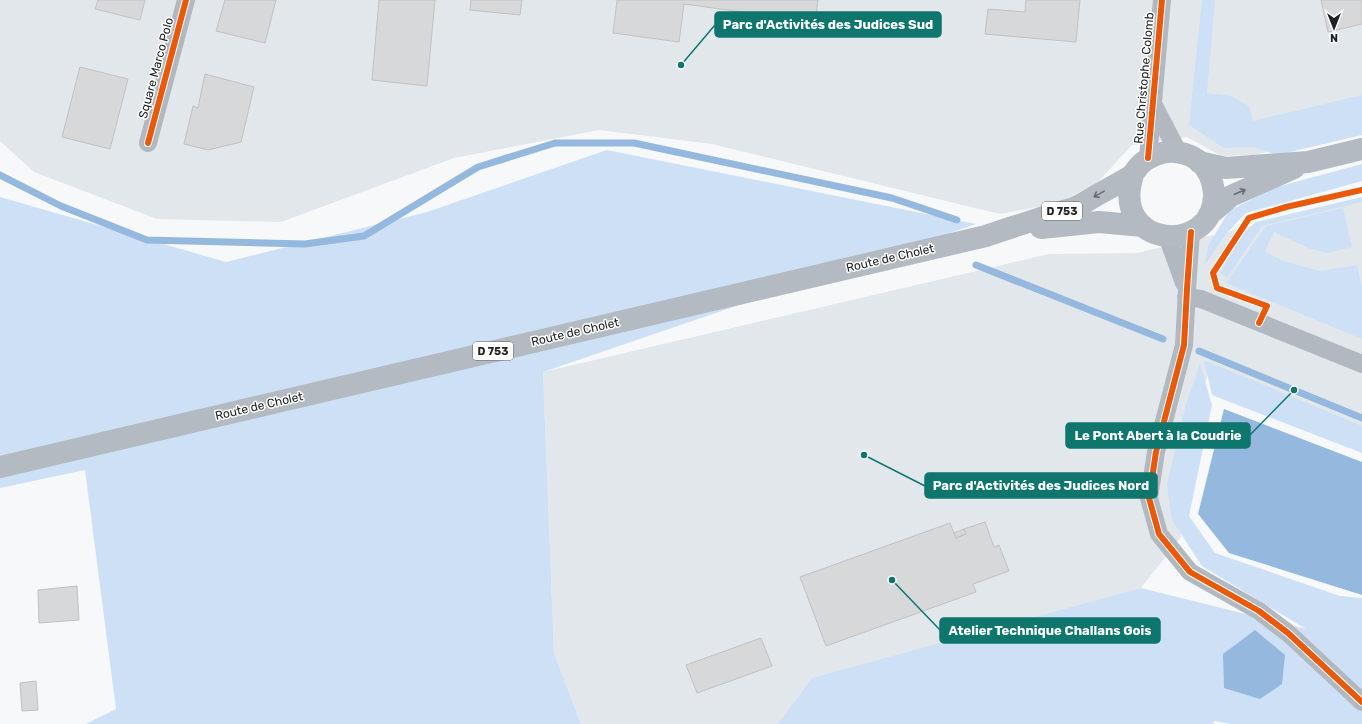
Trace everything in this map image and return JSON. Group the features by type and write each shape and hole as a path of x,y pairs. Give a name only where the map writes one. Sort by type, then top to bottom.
{"main road":[{"path":"1199,162 1226,168 1308,162 1362,149"},
{"path":"1209,215 1214,200 1213,184 1208,172 1199,162 1189,155 1178,152 1162,152 1148,158 1139,165 1133,175 1129,188 1129,201 1134,214 1143,226 1155,233 1167,236 1180,236 1191,232 1201,225 1209,215 1231,196 1308,162"},
{"name":"Route de Cholet","path":"0,467 986,236 1076,207 1133,175"},
{"name":"Route de Cholet","path":"986,236 1099,222 1143,226"}],"street":[{"name":"Square Marco Polo","path":"148,143 186,0"},
{"name":"Rue Christophe Colomb","path":"1148,158 1162,0"},
{"name":"Rue Christophe Colomb","path":"1152,104 1178,152"},
{"path":"1191,232 1186,293 1184,345 1156,452 1149,498 1159,534 1190,572 1259,611 1288,632 1362,702"},
{"path":"1167,236 1186,293 1362,364"}],"shaded area":[{"path":"0,0 1362,0 1362,130 1254,155 1221,156 1187,137 1132,145 1097,183 1058,203 1000,214 712,144 599,130 454,158 281,222 157,219 34,172 0,141"},
{"path":"1202,0 1215,0 1207,93 1231,96 1249,106 1253,121 1362,95 1362,135 1277,155 1253,147 1224,148 1189,125"},
{"path":"607,150 976,224 543,372 554,653 581,724 86,724 116,709 85,470 0,488 0,197 226,262 427,212"},
{"path":"1362,164 1362,181 1246,213 1226,234 1205,265 1208,246 1229,211 1273,188"},
{"path":"1362,197 1362,202 1262,226 1227,278 1220,273 1244,233 1256,222"},
{"path":"1362,200 1362,431 1210,368 1174,480 1181,537 1141,588 817,697 785,724 581,724 554,653 543,372 1049,254 1137,253"},
{"path":"1343,208 1352,247 1327,253 1308,248 1274,232 1265,251 1283,261 1320,271 1357,265 1362,288 1362,339 1226,283 1266,226"},
{"path":"1204,360 1362,426 1362,453 1212,395"},
{"path":"1200,364 1212,405 1189,516 1215,553 1340,596 1362,598 1362,724 1231,724 1214,721 1213,724 778,724 812,678 1141,588 1306,629 1202,566 1172,520 1167,485 1186,404"}],"water":[{"path":"1224,409 1362,462 1362,595 1229,553 1198,514"},
{"path":"1255,630 1285,655 1282,684 1260,699 1224,688 1223,654"}],"building":[{"path":"98,0 145,0 140,20 95,9"},
{"path":"225,0 276,0 265,43 216,31"},
{"path":"379,0 435,0 427,86 372,80"},
{"path":"471,0 522,0 520,15 470,10"},
{"path":"617,0 818,0 815,22 684,4 679,42 613,33"},
{"path":"1026,0 1080,0 1076,42 985,34 988,9 1025,12"},
{"path":"1321,0 1362,0 1362,24 1328,32"},
{"path":"80,67 128,79 110,149 62,137"},
{"path":"205,74 254,87 241,142 208,150 184,144 193,106 198,108"},
{"path":"985,522 994,547 999,545 1009,571 973,584 976,592 826,646 800,577 950,523 956,538 966,534 964,529"},
{"path":"964,529 966,534 956,538 954,533"},
{"path":"77,586 79,620 39,623 38,590"},
{"path":"761,638 772,666 697,693 686,665"},
{"path":"36,681 38,710 22,711 20,683"}],"waterway":[{"path":"0,175 61,206 147,240 305,244 364,236 478,167 555,143 634,143 892,198 957,220"},
{"path":"976,265 1163,339"},
{"path":"1199,351 1362,418"}],"cycle path":[{"path":"148,143 186,0"},
{"path":"1148,158 1162,0"},
{"path":"1259,323 1267,306 1217,288 1213,273 1249,218 1286,207 1362,190"},
{"path":"1191,232 1184,345 1156,452 1149,498 1159,534 1190,572 1259,611 1288,633 1362,702"}],"place":[{"name":"Parc d'Activités des Judices Sud","path":"681,65"},
{"name":"Le Pont Abert à la Coudrie","path":"1294,390"},
{"name":"Parc d'Activités des Judices Nord","path":"864,455"},
{"name":"Atelier Technique Challans Gois","path":"892,580"}]}
